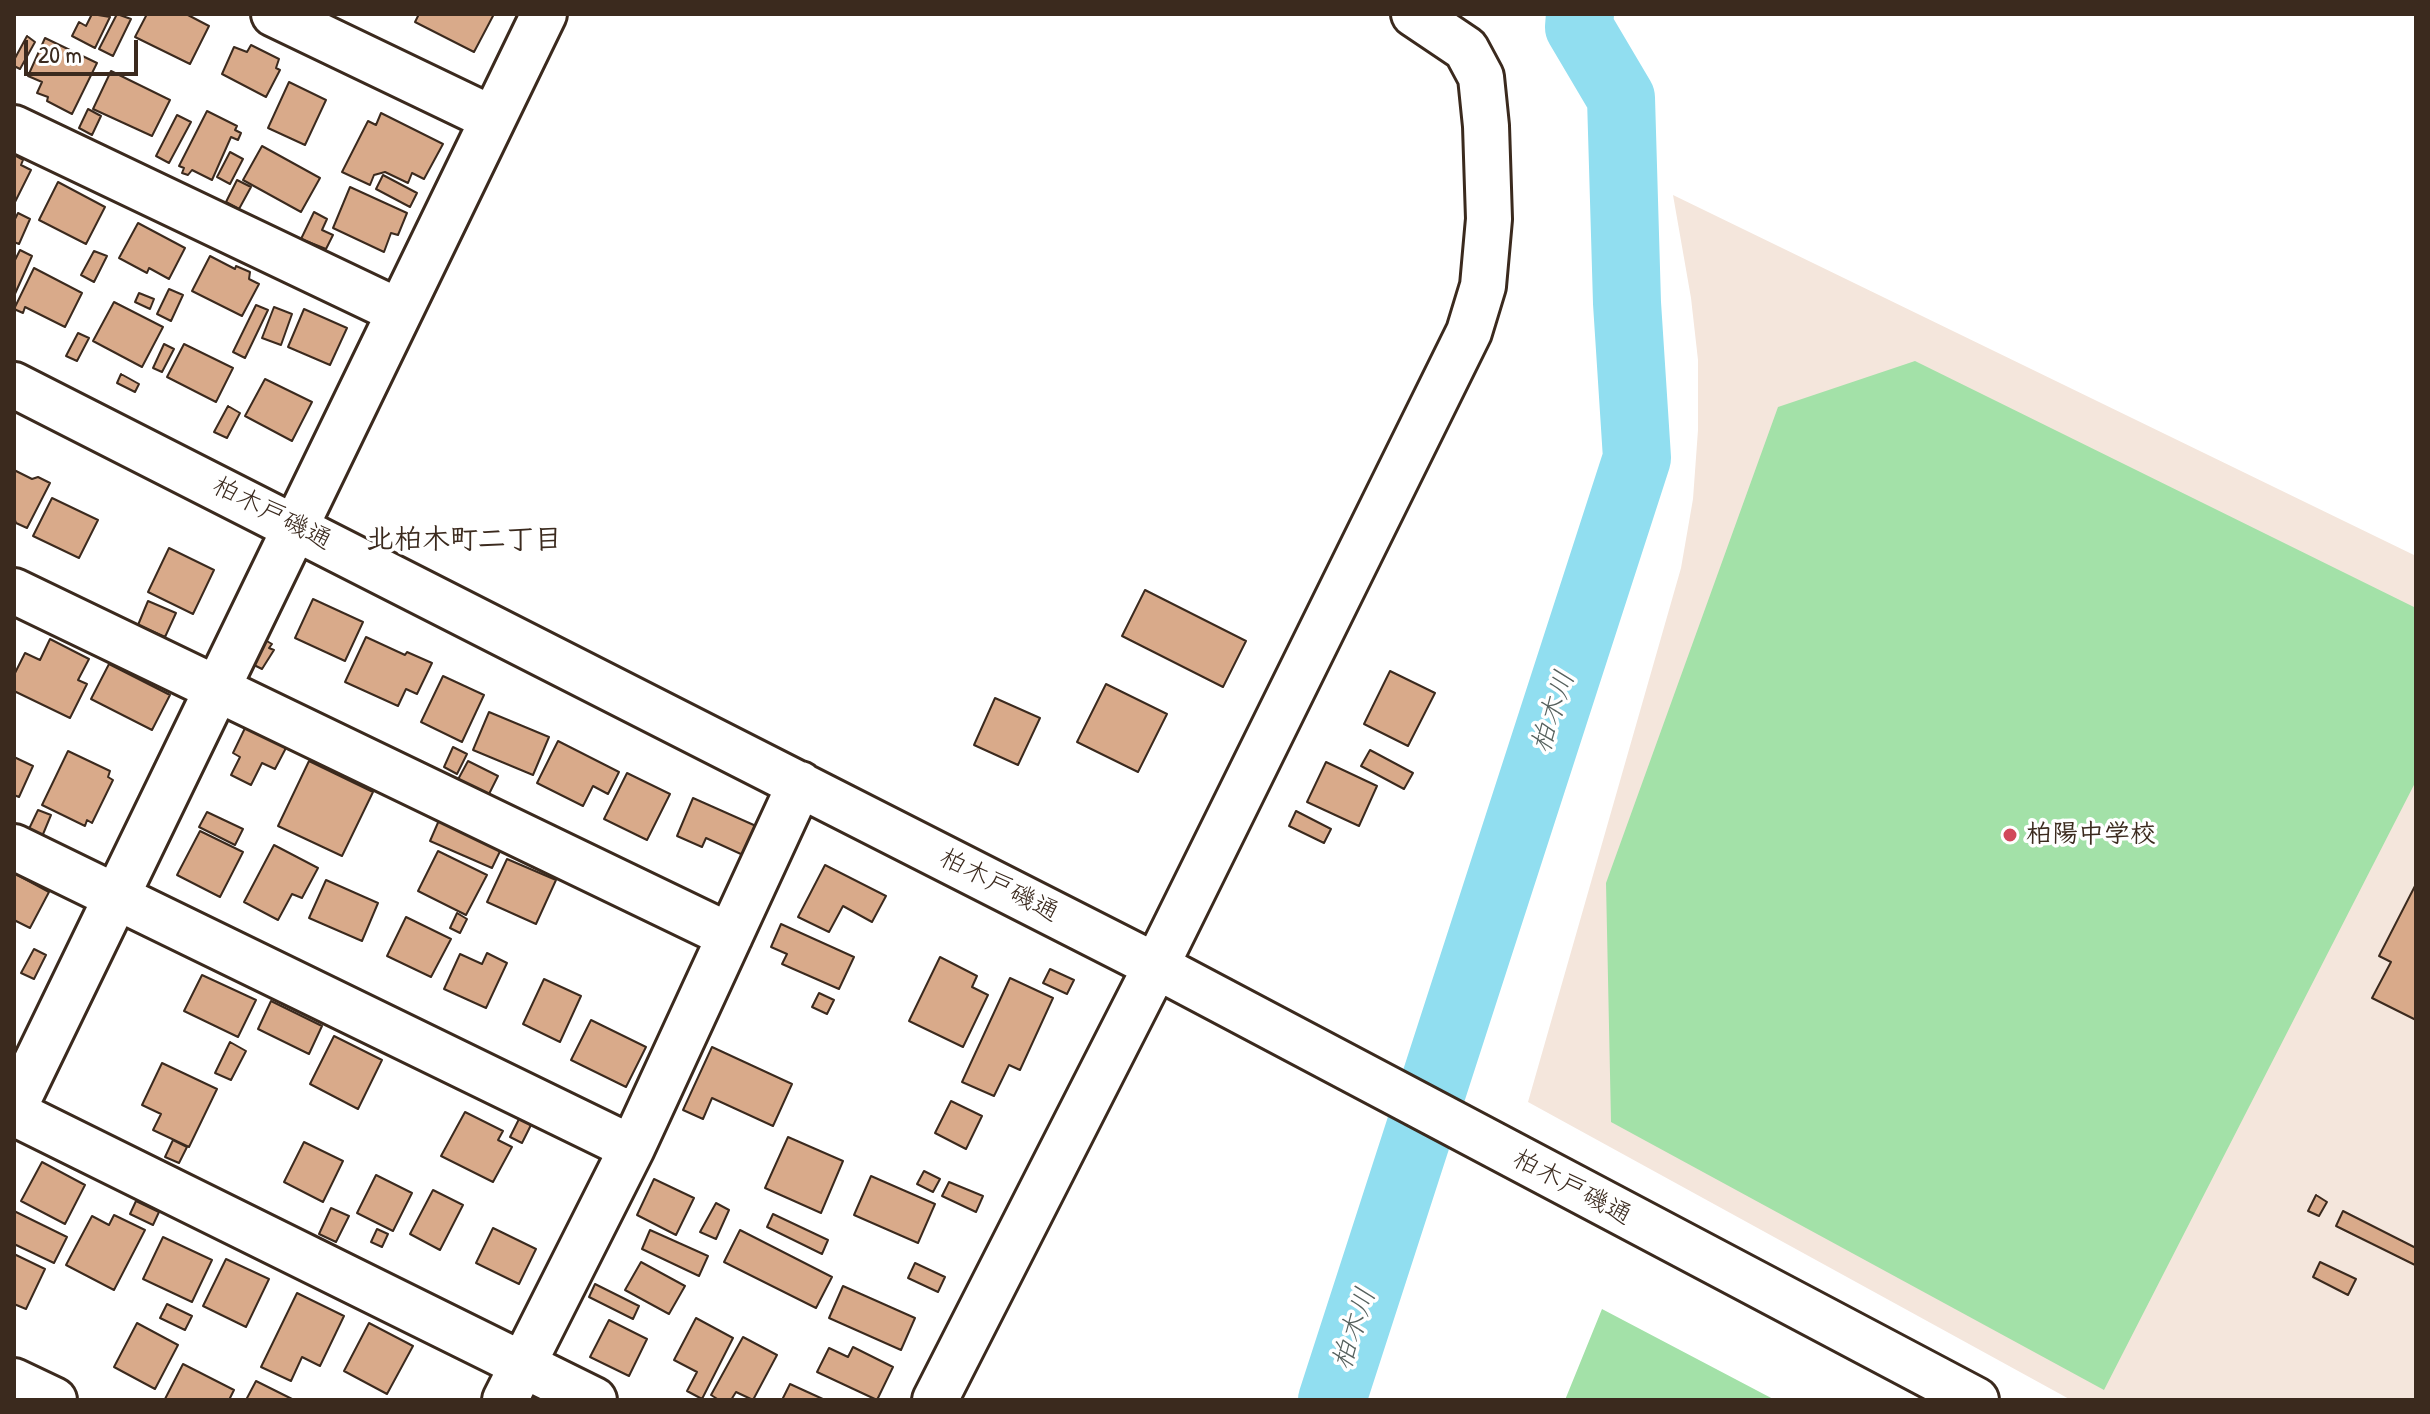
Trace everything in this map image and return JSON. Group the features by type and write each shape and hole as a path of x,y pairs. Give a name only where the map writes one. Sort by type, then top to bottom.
{"street":[{"path":"274,14 493,119"},
{"path":"544,14 294,525 219,690 14,1110 513,1383 594,1400"},
{"path":"935,1400 1156,966 1469,332 1483,286 1489,219 1481,77 1466,49 1414,14"},
{"path":"14,128 398,311"},
{"name":"柏木戸磯通","path":"14,385 1156,966 1976,1400"},
{"path":"14,591 730,936"},
{"path":"513,1383 632,1148 800,784"},
{"path":"14,847 632,1148"},
{"path":"14,1381 54,1400"}],"shaded area":[{"name":"柏陽中学校","path":"1673,195 2416,556 2416,1400 2071,1400 1528,1102 1681,568 1693,499 1698,430 1698,360"}],"green space":[{"name":"柏陽中学校","path":"1915,361 2416,608 2416,781 2104,1390 1611,1122 1606,883 1778,407"},
{"path":"1602,1309 1775,1400 1565,1400"}],"building":[{"path":"92,14 110,17 95,48 72,36 79,22 86,26"},
{"path":"117,14 131,19 113,56 99,49"},
{"path":"147,14 186,14 209,26 190,64 135,37"},
{"path":"419,14 494,14 474,52 415,22"},
{"path":"27,36 35,42 20,69 14,66 14,60"},
{"path":"45,38 97,63 72,114 37,93 42,82 28,76"},
{"path":"251,45 279,59 276,68 280,70 266,97 222,74 234,47 247,52"},
{"path":"111,71 170,100 152,136 93,109"},
{"path":"289,82 326,100 305,145 268,128"},
{"path":"88,109 101,116 92,135 79,128"},
{"path":"207,111 237,126 235,130 241,133 238,140 231,137 212,180 192,170 188,175 182,173 184,168 179,166"},
{"path":"381,113 443,144 424,179 412,173 408,183 385,172 374,175 370,185 342,172 368,121 376,125"},
{"path":"177,115 191,122 169,163 156,156"},
{"path":"262,146 320,178 301,212 243,180"},
{"path":"230,152 243,159 230,184 217,177"},
{"path":"14,155 23,160 21,165 31,170 14,204"},
{"path":"383,175 417,193 410,207 376,189"},
{"path":"237,180 251,187 239,209 226,202"},
{"path":"58,182 105,207 86,244 39,220"},
{"path":"350,187 407,213 398,235 391,233 384,252 333,228"},
{"path":"314,212 327,219 322,230 333,235 326,249 301,239"},
{"path":"18,213 30,219 19,244 14,242 14,221"},
{"path":"138,223 185,248 169,279 149,268 147,273 119,258"},
{"path":"20,250 32,256 14,296 14,262"},
{"path":"94,251 107,256 94,282 81,275"},
{"path":"210,256 235,269 236,266 250,272 249,279 259,284 242,316 192,291"},
{"path":"34,268 82,293 65,327 25,307 23,313 14,309"},
{"path":"169,289 183,295 171,321 157,314"},
{"path":"139,293 154,299 150,309 135,302"},
{"path":"114,302 163,327 142,367 93,341"},
{"path":"256,305 268,310 245,358 233,352"},
{"path":"274,307 292,314 281,345 262,338"},
{"path":"304,309 347,328 330,365 288,347"},
{"path":"78,333 89,338 77,361 66,356"},
{"path":"164,344 174,349 162,372 153,368"},
{"path":"184,344 233,368 216,402 167,377"},
{"path":"121,374 139,384 135,392 117,383"},
{"path":"265,379 312,402 292,441 245,416"},
{"path":"228,406 240,413 227,438 214,432"},
{"path":"14,470 50,483 27,528 16,523 14,517"},
{"path":"52,498 98,520 79,558 33,536"},
{"path":"169,548 214,570 193,614 148,592"},
{"path":"1145,590 1246,641 1223,687 1122,636"},
{"path":"313,599 363,622 345,661 295,638"},
{"path":"148,601 176,613 165,637 138,625"},
{"path":"366,637 405,655 407,652 432,663 417,694 406,689 398,706 345,682"},
{"path":"50,639 89,659 78,680 87,684 70,718 14,691 14,675 25,653 40,660"},
{"path":"265,640 272,644 269,648 274,650 262,669 252,664"},
{"path":"109,664 170,695 152,730 91,699"},
{"path":"1390,671 1435,693 1408,746 1364,724"},
{"path":"443,676 484,695 462,742 421,722"},
{"path":"1106,684 1167,714 1138,772 1077,742"},
{"path":"995,698 1040,718 1018,765 974,745"},
{"path":"489,712 549,737 533,775 473,750"},
{"path":"246,726 287,746 275,769 262,763 251,785 231,775 240,757 233,753"},
{"path":"558,741 619,772 608,794 593,786 583,806 537,783"},
{"path":"453,747 467,754 457,774 444,767"},
{"path":"1370,750 1413,773 1404,789 1361,766"},
{"path":"68,751 110,771 108,777 113,780 92,823 87,820 85,826 42,805"},
{"path":"14,757 33,766 19,797 14,795"},
{"path":"309,761 373,792 342,856 278,826"},
{"path":"468,761 498,776 486,800 455,785"},
{"path":"1326,762 1377,786 1359,826 1307,802"},
{"path":"627,773 670,794 647,840 604,819"},
{"path":"693,798 756,826 743,855 706,838 702,847 677,836"},
{"path":"38,810 51,815 41,839 27,833"},
{"path":"1296,811 1331,829 1324,843 1289,826"},
{"path":"207,812 243,829 235,845 199,827"},
{"path":"440,818 503,845 492,868 430,841"},
{"path":"200,831 243,852 220,897 177,875"},
{"path":"274,845 318,868 302,898 292,894 278,920 244,902"},
{"path":"438,851 487,875 466,915 418,891"},
{"path":"507,859 556,880 536,924 487,902"},
{"path":"825,865 886,896 872,922 843,906 829,932 798,917"},
{"path":"14,873 49,892 30,928 14,920"},
{"path":"326,880 378,903 362,941 309,918"},
{"path":"2416,884 2416,1020 2372,998 2391,962 2379,956"},
{"path":"457,913 467,919 460,933 450,928"},
{"path":"406,917 451,939 431,977 387,956"},
{"path":"781,924 854,957 839,989 782,964 787,954 771,947"},
{"path":"34,949 46,955 34,979 21,973"},
{"path":"487,953 507,963 486,1008 444,989 460,954 482,964"},
{"path":"940,957 977,976 972,987 988,995 963,1047 909,1021"},
{"path":"1050,969 1074,980 1067,994 1043,983"},
{"path":"202,975 256,1000 238,1037 184,1011"},
{"path":"1010,978 1053,998 1020,1070 1009,1065 994,1096 962,1082"},
{"path":"544,979 581,996 560,1042 523,1024"},
{"path":"819,993 834,1000 827,1014 812,1007"},
{"path":"271,1001 322,1026 309,1054 258,1029"},
{"path":"591,1020 646,1047 626,1087 571,1060"},
{"path":"334,1036 382,1060 358,1109 310,1084"},
{"path":"230,1042 246,1051 231,1080 215,1073"},
{"path":"712,1047 792,1084 773,1126 712,1098 703,1119 683,1110"},
{"path":"162,1063 217,1089 189,1147 153,1130 161,1114 142,1105"},
{"path":"951,1101 982,1116 966,1149 935,1133"},
{"path":"465,1112 503,1131 498,1140 512,1147 493,1182 441,1156"},
{"path":"521,1115 533,1121 522,1143 510,1137"},
{"path":"788,1137 843,1161 821,1213 765,1188"},
{"path":"173,1140 187,1147 179,1163 165,1157"},
{"path":"304,1142 343,1161 323,1202 284,1182"},
{"path":"42,1162 85,1185 65,1224 21,1201"},
{"path":"924,1171 940,1179 933,1192 917,1184"},
{"path":"376,1175 412,1193 393,1231 357,1213"},
{"path":"871,1176 935,1204 918,1243 854,1215"},
{"path":"654,1179 694,1198 676,1235 637,1215"},
{"path":"949,1182 983,1196 976,1212 942,1196"},
{"path":"433,1190 463,1205 440,1250 410,1234"},
{"path":"2316,1195 2327,1202 2319,1216 2308,1211"},
{"path":"136,1201 159,1212 153,1225 130,1214"},
{"path":"716,1203 729,1210 716,1239 700,1232"},
{"path":"331,1208 349,1216 336,1242 319,1234"},
{"path":"14,1211 67,1237 54,1263 14,1244"},
{"path":"2343,1211 2416,1248 2415,1265 2336,1226"},
{"path":"773,1214 828,1240 822,1254 767,1227"},
{"path":"114,1215 145,1230 114,1290 66,1265 92,1216 109,1225"},
{"path":"493,1228 536,1249 519,1284 476,1263"},
{"path":"377,1229 388,1234 382,1247 371,1242"},
{"path":"650,1230 708,1256 699,1276 642,1249"},
{"path":"740,1230 832,1277 816,1308 724,1262"},
{"path":"163,1237 212,1260 192,1302 143,1279"},
{"path":"14,1254 45,1269 26,1309 14,1304"},
{"path":"226,1259 269,1279 246,1327 203,1306"},
{"path":"641,1262 685,1286 669,1314 625,1290"},
{"path":"2320,1262 2356,1279 2348,1295 2313,1277"},
{"path":"915,1263 945,1277 938,1292 908,1278"},
{"path":"595,1284 639,1306 633,1319 589,1297"},
{"path":"843,1286 915,1318 901,1350 829,1318"},
{"path":"297,1293 344,1316 320,1366 302,1357 291,1381 261,1367"},
{"path":"167,1304 192,1316 185,1330 160,1318"},
{"path":"696,1318 733,1338 702,1399 687,1391 697,1372 674,1360"},
{"path":"609,1320 647,1339 629,1376 590,1357"},
{"path":"137,1323 178,1345 155,1389 114,1367"},
{"path":"369,1323 413,1346 387,1394 344,1371"},
{"path":"743,1337 777,1355 753,1400 736,1392 731,1400 719,1400 711,1395"},
{"path":"853,1347 893,1367 877,1400 817,1372 829,1348 848,1357"},
{"path":"183,1364 234,1390 229,1400 165,1399"},
{"path":"256,1381 294,1400 246,1400"},
{"path":"790,1384 825,1400 782,1400"}],"waterway":[{"name":"柏木川","path":"1332,1400 1637,458 1627,303 1621,98 1579,27 1580,14"}],"place":[{"name":"柏陽中学校","path":"2010,835"}],"district":[{"name":"北柏木町二丁目","path":"464,541"}]}
